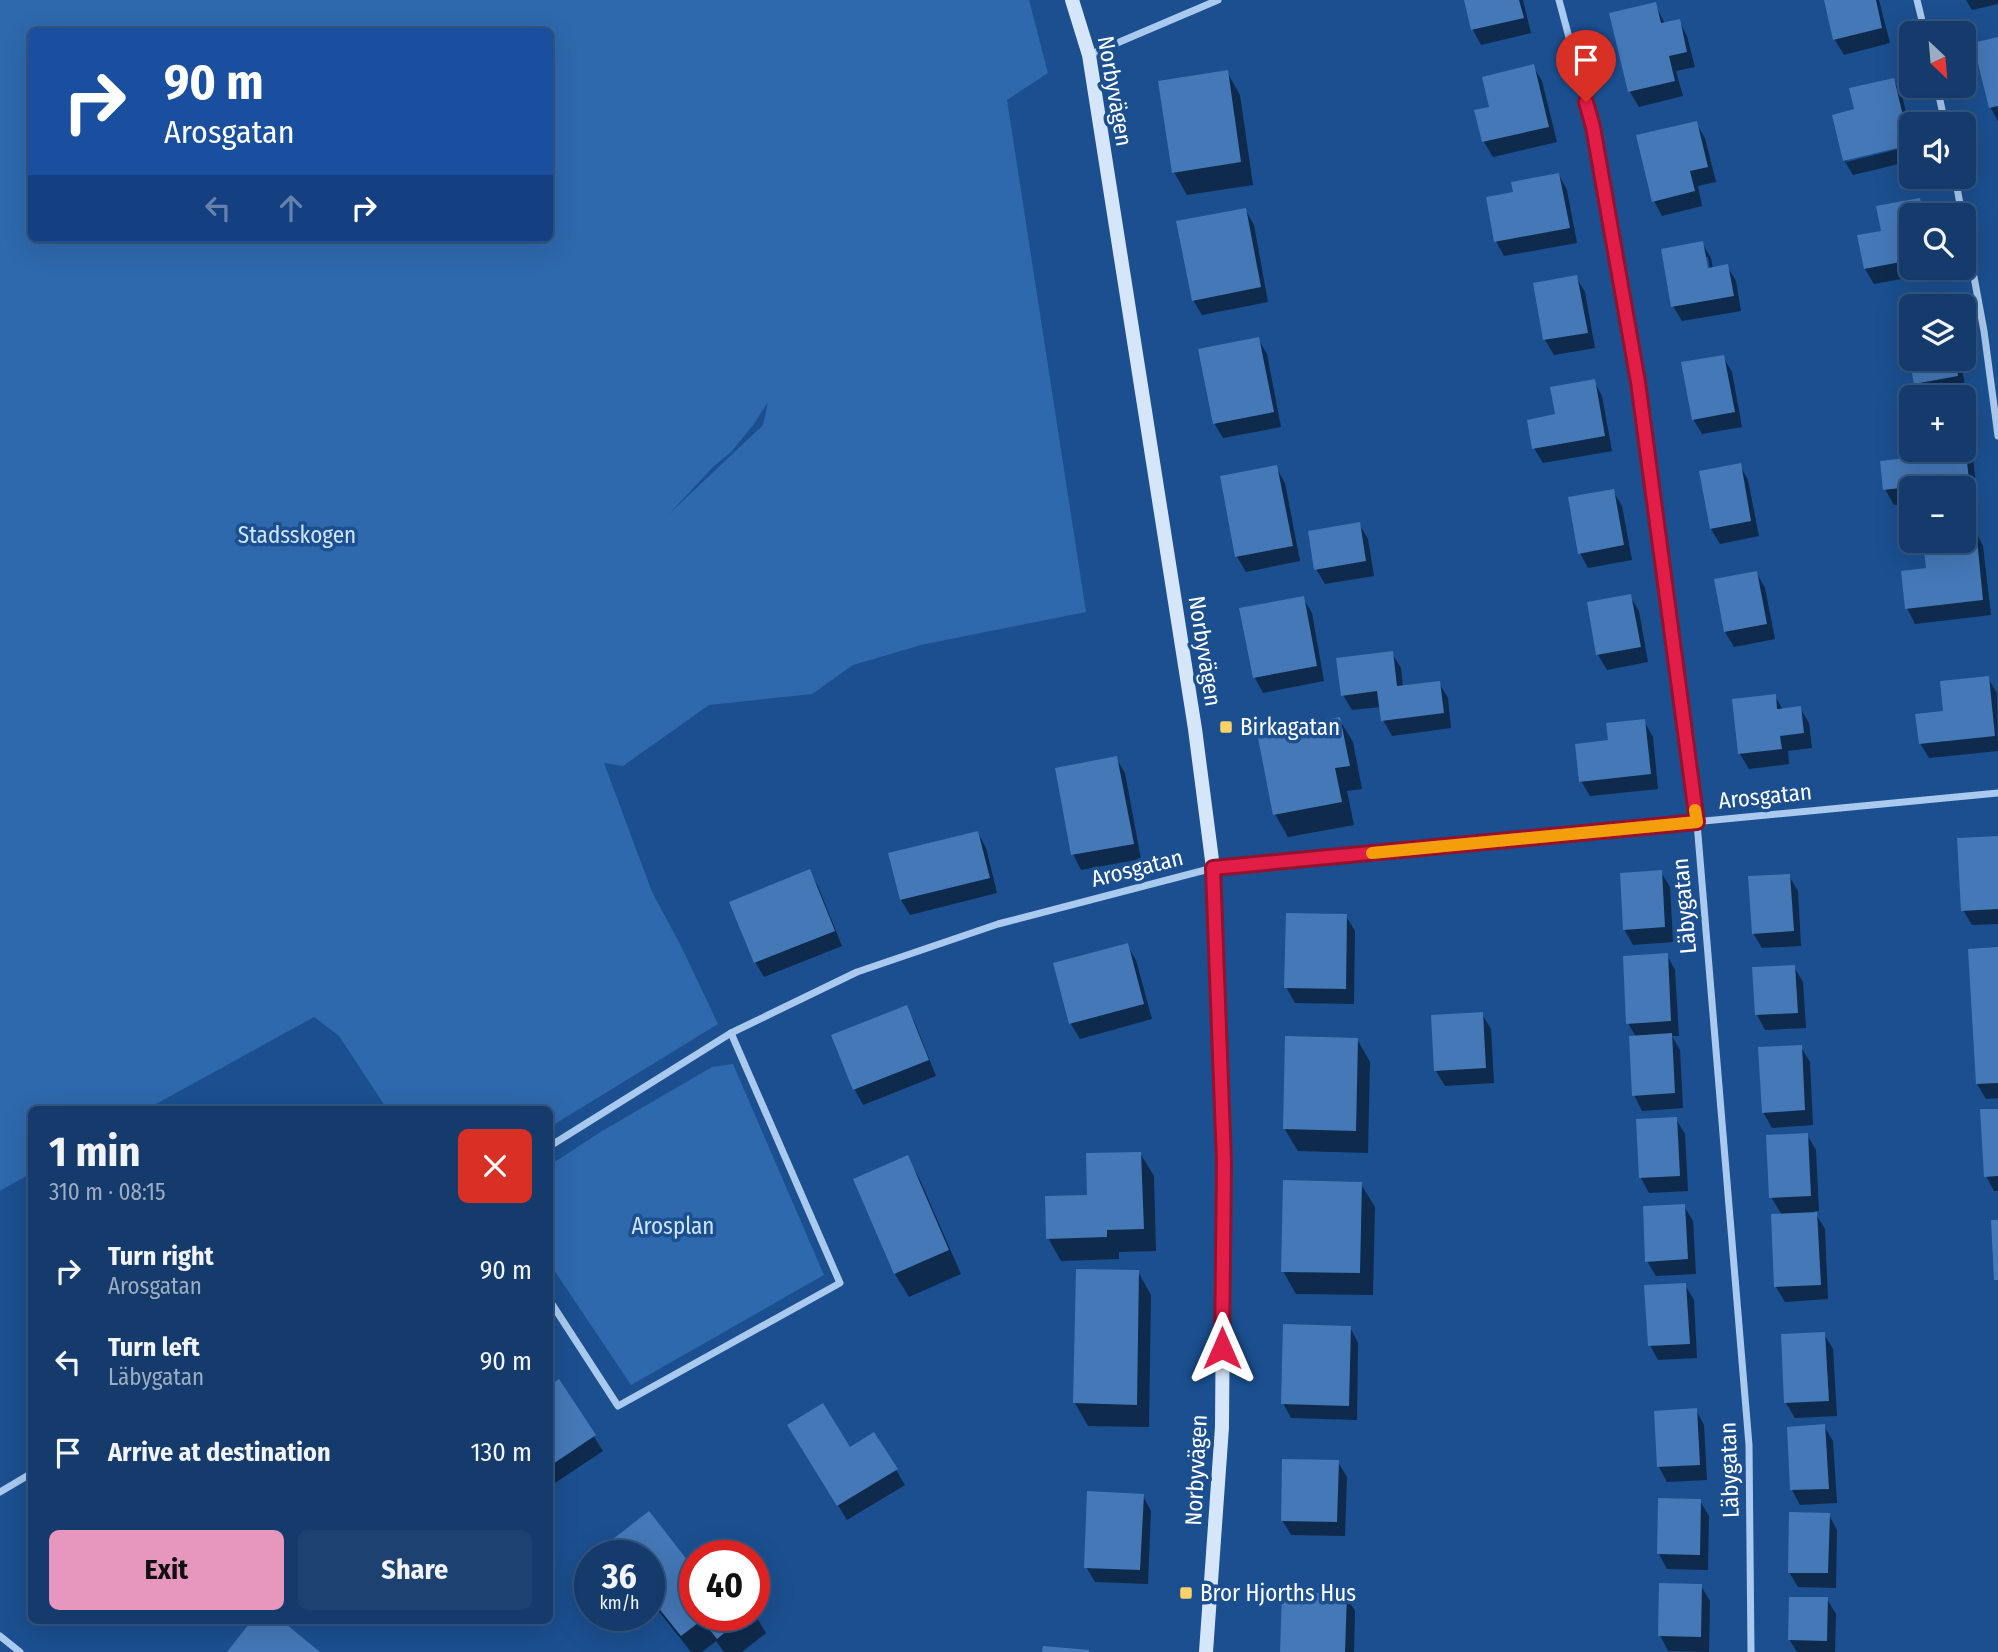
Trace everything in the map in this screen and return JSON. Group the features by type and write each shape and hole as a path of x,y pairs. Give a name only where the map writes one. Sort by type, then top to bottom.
{"street":[{"name":"Norbyvägen","path":"1072,0 1089,55 1195,729 1213,868 1224,1163 1222,1427 1206,1652"},
{"path":"1089,55 1218,0"},
{"name":"Läbygatan","path":"1559,0 1593,127 1638,382 1697,822 1749,1445 1751,1652"},
{"path":"1917,0 1922,21"},
{"path":"1975,280 1998,436"},
{"name":"Arosgatan","path":"553,1144 731,1033 857,972 998,924 1213,868 1998,793"},
{"path":"553,1306 618,1406 840,1283 731,1033"},
{"path":"0,1492 28,1475"},
{"path":"0,1636 20,1652"}],"green space":[{"name":"Stadsskogen","path":"0,0 1029,0 1048,73 1007,100 1086,612 921,645 853,665 812,694 709,705 623,766 604,763 652,892 718,1024 553,1125 553,1106 385,1106 339,1036 314,1017 152,1106 28,1106 28,1175 0,1191","holes":["768,402 763,425 669,514 713,467 731,452"]},
{"name":"Arosplan","path":"733,1064 824,1275 631,1385 553,1268 553,1163 712,1067"}],"building":[{"path":"1464,0 1519,0 1524,18 1471,30"},
{"path":"1824,0 1876,0 1882,28 1833,40"},
{"path":"1656,2 1661,23 1680,19 1687,52 1669,56 1675,81 1628,92 1609,13"},
{"path":"1998,37 1998,106 1989,108 1976,55 1976,42"},
{"path":"1534,64 1549,127 1482,142 1474,110 1489,107 1482,77"},
{"path":"1228,70 1241,162 1172,173 1158,81"},
{"path":"1894,78 1902,112 1899,112 1899,148 1843,161 1832,115 1854,109 1849,88"},
{"path":"1697,121 1708,167 1690,171 1695,191 1652,202 1636,135"},
{"path":"1559,173 1570,228 1494,242 1486,197 1513,192 1511,182"},
{"path":"1920,198 1921,203 1899,203 1899,262 1864,269 1857,235 1881,231 1876,206"},
{"path":"1246,208 1261,287 1192,301 1176,221"},
{"path":"1703,241 1708,268 1728,264 1734,296 1671,307 1661,249"},
{"path":"1577,275 1588,333 1543,340 1533,283"},
{"path":"1259,337 1274,412 1213,424 1198,349"},
{"path":"1724,355 1735,412 1692,420 1681,362"},
{"path":"1911,371 1957,371 1958,376 1914,384"},
{"path":"1595,379 1605,436 1532,449 1527,420 1555,414 1550,387"},
{"path":"1899,459 1899,462 1967,462 1969,476 1899,476 1899,488 1883,490 1880,461"},
{"path":"1741,463 1751,521 1710,529 1699,471"},
{"path":"1277,465 1293,546 1235,557 1220,476"},
{"path":"1614,489 1624,545 1578,554 1568,497"},
{"path":"1360,522 1366,561 1314,570 1308,531"},
{"path":"1976,529 1983,600 1905,609 1901,571 1926,568 1924,553 1976,553"},
{"path":"1757,571 1767,624 1724,632 1714,579"},
{"path":"1631,594 1641,647 1596,655 1587,602"},
{"path":"1304,596 1317,666 1253,678 1239,608"},
{"path":"1393,651 1397,686 1440,681 1444,713 1381,721 1377,691 1341,696 1336,658"},
{"path":"1989,676 1995,736 1919,744 1915,714 1943,711 1940,681"},
{"path":"1776,694 1777,709 1801,706 1804,733 1780,736 1782,749 1738,754 1732,699"},
{"path":"1340,717 1350,766 1335,768 1342,802 1273,815 1257,733"},
{"path":"1645,719 1651,774 1579,782 1575,744 1608,740 1606,723"},
{"path":"1117,756 1134,844 1071,855 1055,768"},
{"path":"978,831 990,878 900,900 888,853"},
{"path":"1998,836 1998,909 1961,911 1957,838"},
{"path":"810,869 835,931 754,963 729,902"},
{"path":"1662,870 1665,927 1623,930 1620,873"},
{"path":"1790,874 1794,931 1752,934 1748,876"},
{"path":"1286,913 1347,914 1346,989 1284,988"},
{"path":"1128,943 1144,1004 1069,1024 1053,963"},
{"path":"1998,947 1998,1083 1976,1084 1968,949"},
{"path":"1668,953 1671,1021 1626,1024 1623,956"},
{"path":"1795,965 1798,1013 1755,1015 1752,967"},
{"path":"907,1005 929,1060 853,1090 831,1035"},
{"path":"1483,1012 1486,1068 1434,1071 1431,1015"},
{"path":"1672,1033 1675,1093 1632,1096 1629,1036"},
{"path":"1285,1036 1358,1038 1356,1131 1283,1129"},
{"path":"1802,1045 1805,1110 1762,1113 1758,1047"},
{"path":"1980,1109 1998,1109 1998,1176 1984,1177"},
{"path":"1677,1117 1680,1176 1639,1178 1636,1119"},
{"path":"1808,1133 1811,1196 1769,1198 1766,1135"},
{"path":"1141,1152 1144,1229 1107,1230 1107,1237 1046,1239 1045,1196 1087,1195 1086,1153"},
{"path":"908,1155 949,1250 894,1274 853,1179"},
{"path":"1283,1180 1362,1182 1360,1273 1281,1272"},
{"path":"1685,1204 1688,1259 1645,1262 1643,1206"},
{"path":"1817,1212 1821,1285 1774,1287 1771,1214"},
{"path":"1991,1220 1998,1220 1998,1280 1994,1280"},
{"path":"1076,1269 1139,1270 1137,1405 1073,1403"},
{"path":"1686,1283 1690,1344 1648,1346 1644,1285"},
{"path":"1283,1324 1351,1326 1349,1406 1281,1404"},
{"path":"1825,1332 1829,1401 1784,1403 1781,1334"},
{"path":"559,1379 596,1435 553,1464 553,1384"},
{"path":"823,1403 850,1447 874,1432 898,1469 837,1506 787,1425"},
{"path":"1697,1408 1700,1465 1657,1467 1654,1411"},
{"path":"1825,1424 1829,1489 1790,1490 1787,1427"},
{"path":"1282,1459 1339,1460 1337,1522 1281,1521"},
{"path":"1087,1491 1144,1494 1140,1570 1084,1568"},
{"path":"1658,1498 1701,1499 1700,1555 1657,1554"},
{"path":"649,1511 679,1549 679,1631 688,1631 681,1636 665,1616 665,1540 612,1540"},
{"path":"1789,1512 1830,1513 1828,1573 1788,1573"},
{"path":"1659,1583 1702,1584 1701,1637 1658,1636"},
{"path":"1282,1592 1347,1594 1345,1652 1280,1652"},
{"path":"1789,1597 1828,1597 1827,1641 1788,1640"},
{"path":"249,1624 286,1624 320,1652 227,1652"},
{"path":"711,1631 727,1631 717,1639"},
{"path":"1043,1646 1089,1650 1089,1652 1042,1652"}],"slow traffic":[{"path":"1372,853 1697,822 1695,810"}],"place":[{"name":"Birkagatan","path":"1226,727"},
{"name":"Bror Hjorths Hus","path":"1186,1593"}],"route":[{"path":"1222,1348 1224,1163 1213,868 1697,822 1638,382 1593,127 1586,102"}]}
